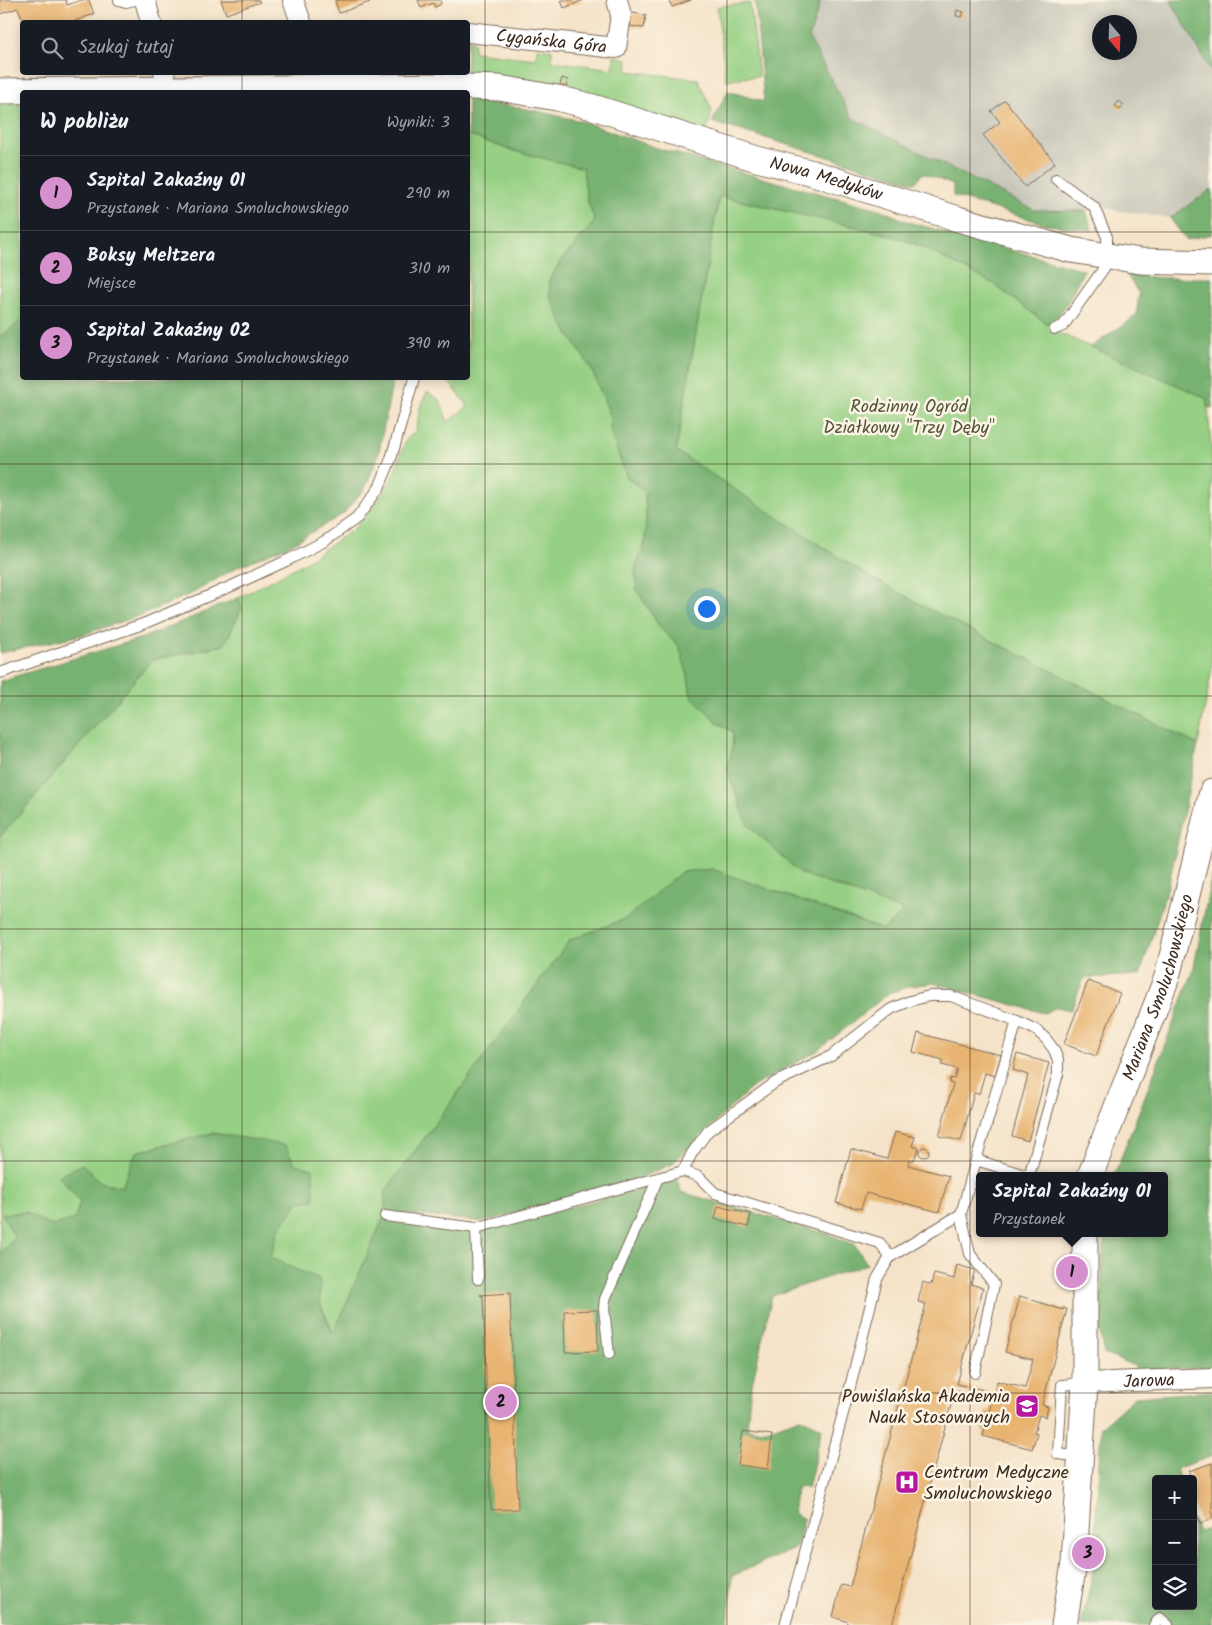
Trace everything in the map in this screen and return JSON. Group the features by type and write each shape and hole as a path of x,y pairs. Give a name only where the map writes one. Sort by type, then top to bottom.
{"street":[{"path":"145,0 150,20"},
{"path":"292,0 300,20"},
{"name":"Cygańska Góra","path":"470,32 616,48 621,15 617,0"},
{"path":"48,90 167,85 442,89"},
{"name":"Nowa Medyków","path":"442,89 499,88 575,102 757,159 813,173 967,221 1071,250 1140,261 1212,263"},
{"path":"0,92 20,91"},
{"name":"Mariana Smoluchowskiego","path":"1092,1172 1167,977 1212,792"},
{"path":"1064,1625 1074,1563 1085,1383 1085,1237"},
{"name":"Jarowa","path":"1085,1383 1212,1378"}],"lane":[{"path":"119,0 126,2 135,0"},
{"path":"1055,329 1063,326 1104,268 1108,237 1094,206 1056,179"},
{"path":"0,673 143,624 204,599 325,541 357,518 379,488 391,459 413,380"},
{"path":"683,1171 692,1153 708,1132 776,1082 831,1056 891,1009 910,1001 930,996 951,996 1036,1030 1054,1050 1058,1060 1058,1074 1030,1172"},
{"path":"975,1372 994,1284 970,1254 961,1214 1017,1021"},
{"path":"976,1160 1016,1172"},
{"path":"384,1216 476,1228 683,1171 699,1177 715,1193 880,1243 890,1257"},
{"path":"609,1354 604,1308 605,1299 658,1178"},
{"path":"785,1625 848,1395 877,1279 890,1257 961,1214"},
{"path":"476,1228 478,1279"},
{"path":"1154,1625 1160,1618 1168,1625"}],"shaded area":[{"path":"821,0 1171,0 1212,73 1212,189 1170,218 1114,210 1099,204 1086,211 1034,210 852,118 809,38"}],"green space":[{"path":"755,0 821,0 809,38 852,118 1034,210 1086,211 1092,230 1049,225 953,196 953,185 923,173 915,183 712,122 728,91 764,102"},
{"path":"1212,0 1212,73 1171,1"},
{"path":"750,3 759,76 726,80 717,7"},
{"path":"470,40 474,42 474,52 536,59 537,48 552,50 552,61 613,69 614,56 628,59 627,71 698,79 712,110 706,134 495,78 495,75 470,73"},
{"path":"221,75 335,75 335,76 221,78"},
{"path":"470,97 480,97 481,101 581,121 657,148 879,209 908,222 1084,270 1066,305 1050,326 992,283 916,244 886,234 719,196 676,451 860,571 925,607 1198,745 1169,883 1140,975 1084,978 1071,1010 1057,1007 1044,1013 934,983 910,986 889,993 817,1051 752,1087 672,1164 637,1179 484,1222 385,1212 385,1192 570,940 627,918 681,872 712,869 883,930 904,911 800,873 748,825 727,770 732,751 733,732 718,723 691,696 688,676 679,646 661,629 637,590 635,570 645,543 645,492 627,477 611,435 609,412 591,368 566,330 550,296 549,280 561,261 595,221 587,199 583,168 510,150 470,136"},
{"path":"0,104 20,105 20,322 0,337"},
{"path":"470,136 510,150 583,167 587,199 595,221 561,261 549,280 566,330 591,368 609,412 611,435 627,477 645,492 645,543 635,570 637,590 661,629 679,646 688,676 691,696 718,723 733,732 732,751 727,770 800,873 904,911 883,930 712,869 682,872 627,918 570,940 385,1192 385,1214 334,1334 320,1303 319,1279 271,1257 278,1230 299,1201 314,1200 297,1165 213,1133 136,1152 122,1187 101,1182 80,1201 75,1219 51,1226 26,1212 3,1214 15,1237 0,1254 0,837 152,660 224,645 242,608 238,598 304,563 355,528 376,504 393,477 406,440 416,430 420,408 427,392 440,400 448,422 468,406 448,380 470,380"},
{"path":"1212,189 1212,234 1186,240 1170,218"},
{"name":"Rodzinny Ogród Działkowy \"Trzy Dęby\"","path":"719,196 886,234 916,244 992,283 1061,334 1207,398 1212,457 1212,668 1198,745 925,607 860,571 676,452"},
{"path":"1127,275 1161,278 1212,278 1212,408 1207,407 1206,398 1091,347 1136,316 1139,294"},
{"path":"20,322 20,380 393,380 378,457 365,488 343,514 292,544 237,567 195,592 142,615 81,635 0,653 0,337"},
{"path":"238,598 242,608 224,645 152,660 0,837 0,681 145,637"},
{"path":"1212,874 1212,1367 1135,1370 1135,1366 1104,1354 1099,1329 1104,1237 1168,1237 1168,1172 1116,1172 1193,972"},
{"path":"213,1133 285,1145 295,1164 313,1169 314,1200 299,1202 278,1230 271,1257 320,1279 320,1303 333,1334 385,1214 479,1231 677,1179 681,1192 831,1235 855,1245 867,1264 772,1296 750,1393 747,1429 767,1430 800,1418 822,1428 808,1488 797,1487 793,1513 804,1519 796,1548 732,1576 728,1625 0,1625 0,1254 15,1237 2,1214 26,1212 51,1226 75,1219 80,1201 59,1176 82,1164 101,1182 122,1187 136,1152"},
{"path":"1212,1391 1212,1456 1176,1469 1178,1475 1152,1475 1152,1610 1197,1610 1197,1529 1198,1532 1212,1528 1212,1625 1081,1625 1093,1572 1101,1427 1135,1397"}],"building":[{"path":"0,0 66,0 67,5 81,0 89,0 94,14 78,20 23,20 18,8 0,14"},
{"path":"221,0 259,0 260,2 226,14"},
{"path":"369,0 370,2 339,13 335,1"},
{"path":"418,0 440,0 441,4 435,7 433,3 421,8"},
{"path":"561,0 584,0 564,8"},
{"path":"669,0 691,0 672,7"},
{"path":"957,10 964,12 962,17 956,16"},
{"path":"632,13 646,15 644,28 630,26"},
{"path":"562,78 568,80 566,87 560,85"},
{"path":"1005,100 1055,163 1025,187 983,135 1000,122 991,111"},
{"path":"1119,101 1124,105 1120,110 1115,106"},
{"path":"1088,981 1120,993 1096,1056 1064,1044"},
{"path":"918,1033 1001,1055 995,1076 985,1073 979,1094 974,1093 961,1141 939,1136 953,1084 949,1083 950,1078 954,1079 957,1069 942,1065 943,1060 913,1052"},
{"path":"1017,1054 1049,1063 1028,1141 1012,1136 1028,1075 1013,1070"},
{"path":"895,1132 915,1137 912,1146 919,1148 914,1160 910,1160 908,1165 949,1176 939,1212 866,1193 861,1209 836,1203 851,1149 887,1159"},
{"path":"924,1147 929,1152 924,1157 919,1152"},
{"path":"718,1206 751,1214 748,1227 715,1219"},
{"path":"957,1265 975,1270 971,1284 983,1288 957,1384 994,1393 997,1381 1025,1388 1033,1359 1005,1352 1020,1296 1063,1310 1063,1308 1067,1309 1042,1405 1048,1407 1046,1417 1039,1415 1034,1432 1037,1433 1032,1449 983,1436 985,1429 981,1428 986,1411 989,1412 992,1400 955,1390 892,1625 850,1625 846,1621 833,1617 841,1585 850,1587 926,1304 918,1302 923,1282 931,1285 934,1274 954,1279"},
{"path":"510,1293 518,1509 491,1510 483,1296 480,1295"},
{"path":"597,1310 598,1351 565,1352 564,1311"},
{"path":"743,1431 772,1435 768,1469 738,1465"},
{"path":"1212,1463 1212,1519 1200,1523 1197,1515 1197,1475 1190,1475 1189,1471"}],"place":[{"name":"Szpital Zakaźny 01","path":"1072,1272"},
{"name":"Boksy Meltzera","path":"501,1402"},
{"name":"Powiślańska Akademia Nauk Stosowanych","path":"1027,1406"},
{"name":"Centrum Medyczne Smoluchowskiego","path":"907,1482"},
{"name":"Szpital Zakaźny 02","path":"1088,1553"}]}
